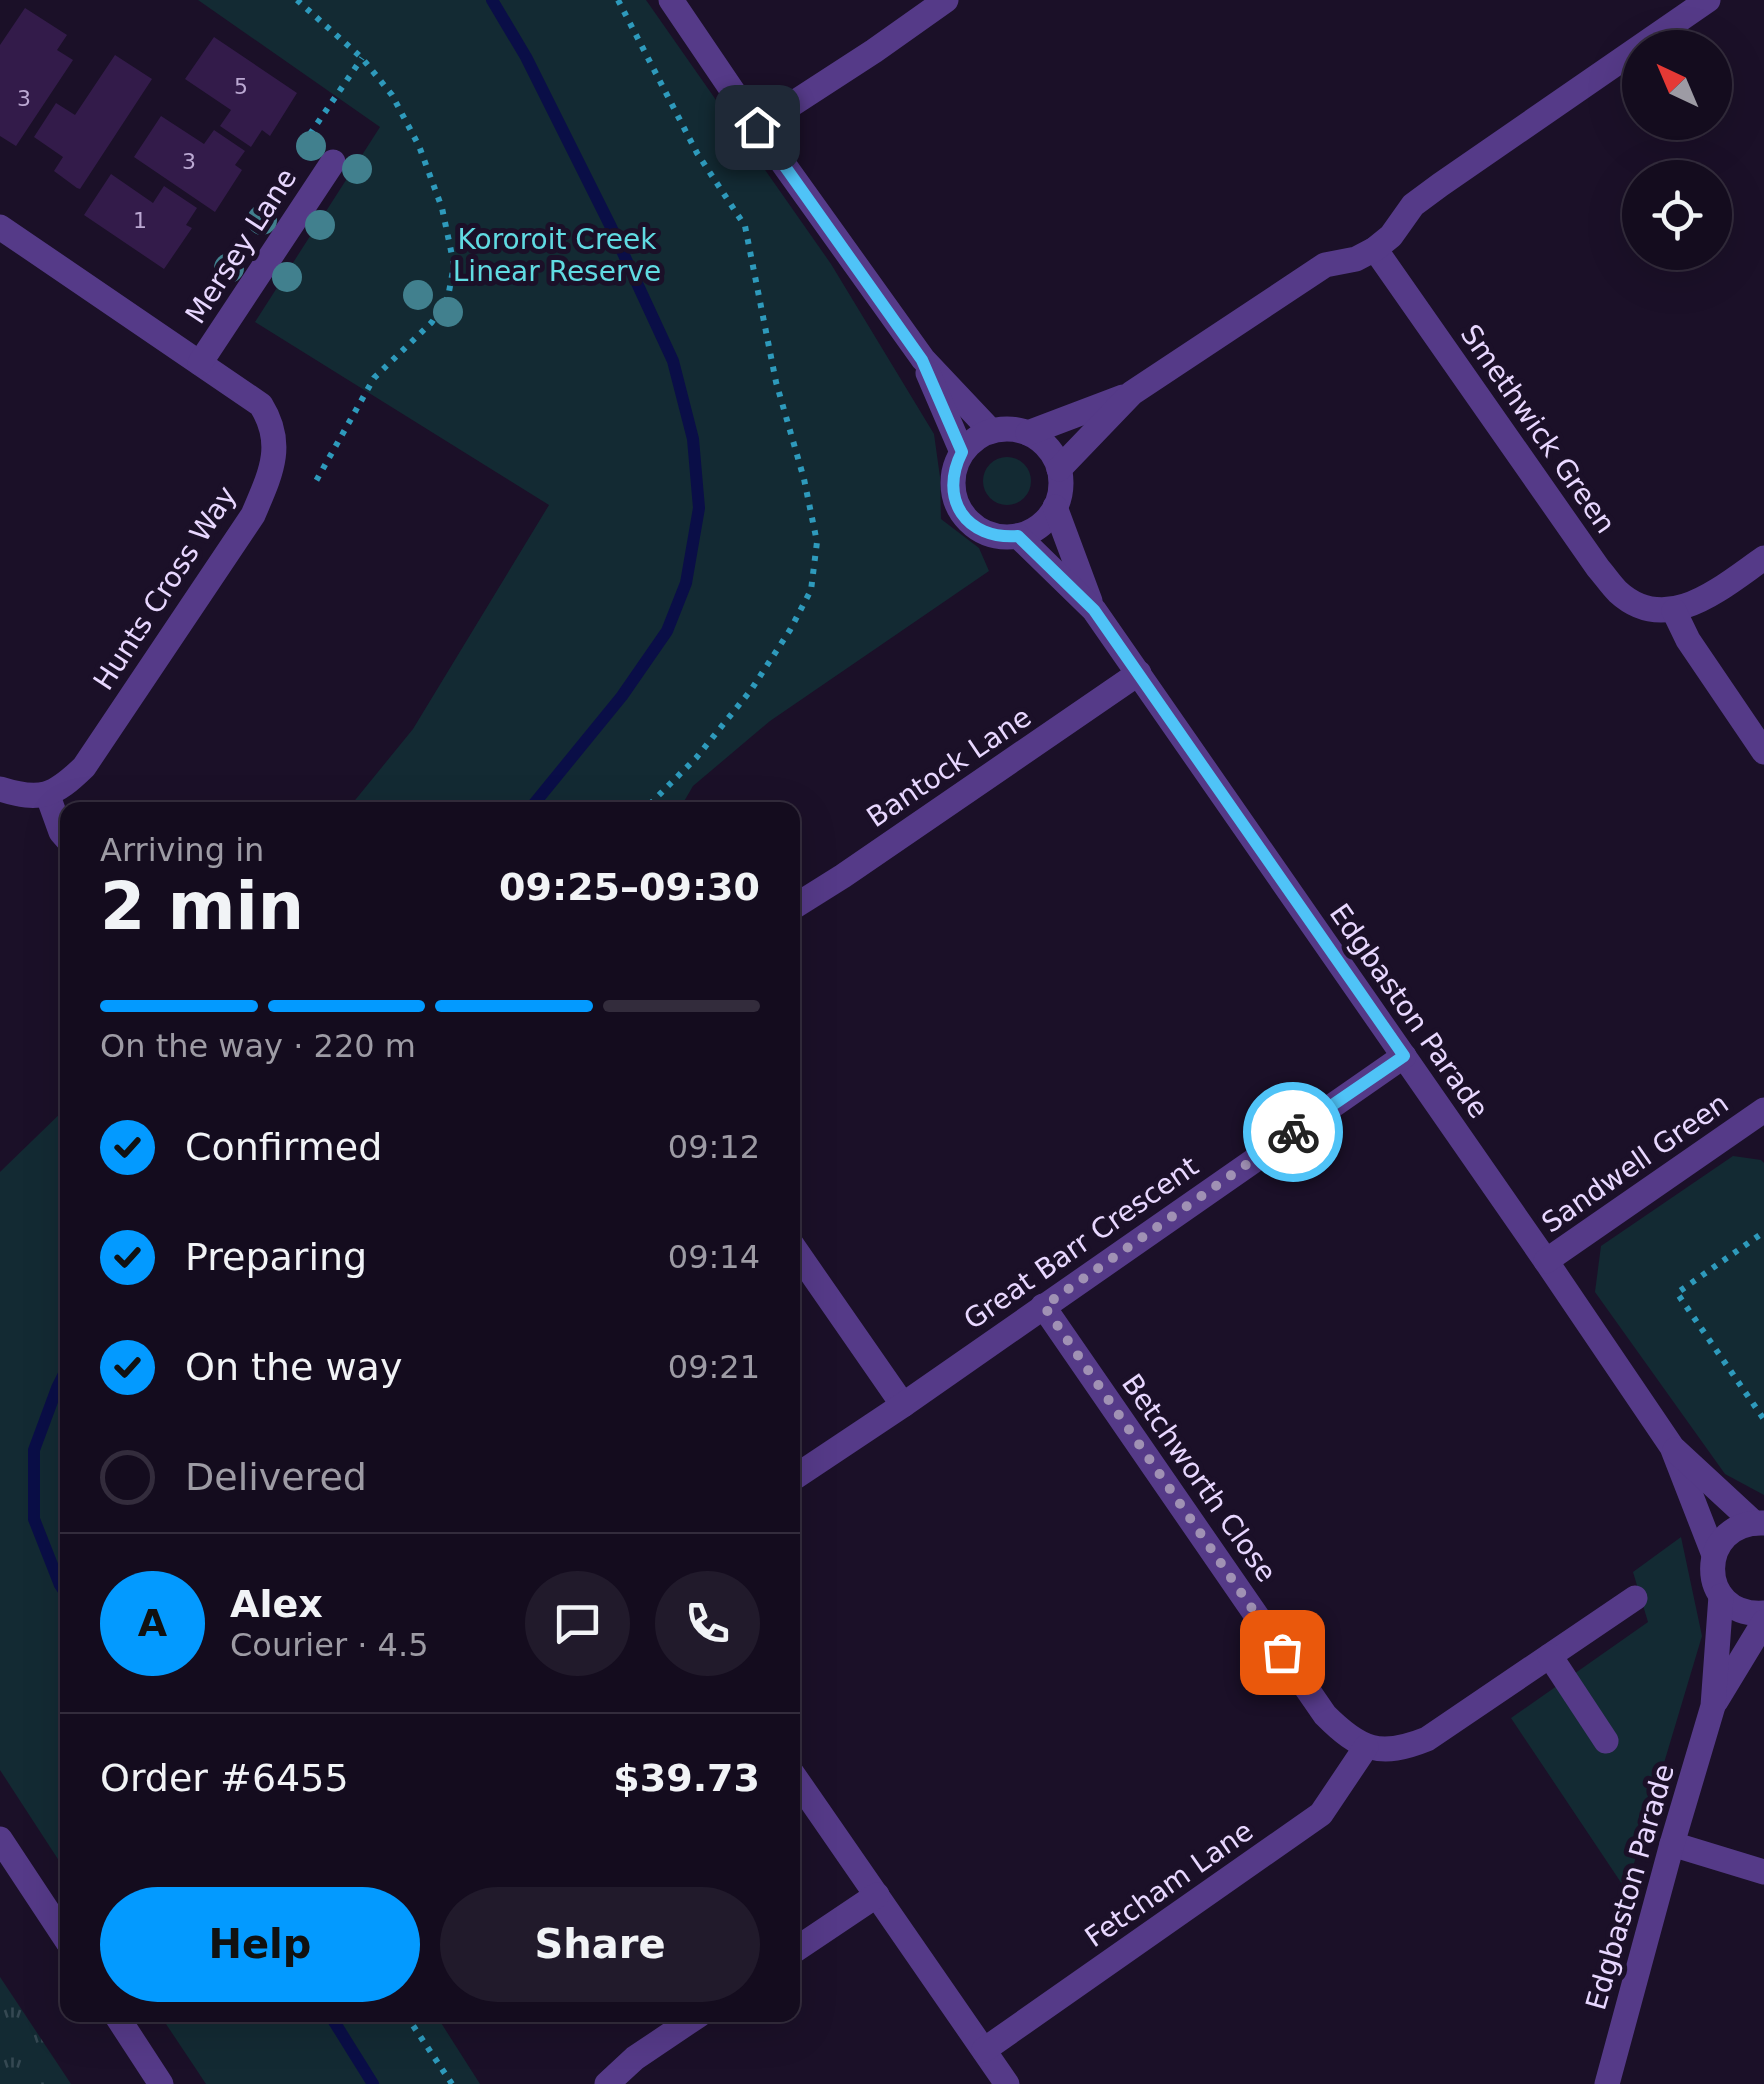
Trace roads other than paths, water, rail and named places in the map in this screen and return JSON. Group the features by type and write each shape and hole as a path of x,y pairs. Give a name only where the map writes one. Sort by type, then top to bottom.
{"street":[{"path":"671,0 922,360 991,431"},
{"path":"757,127 946,0"},
{"path":"1059,469 1132,394 1325,265 1376,249 1391,236 1413,205 1708,0"},
{"name":"Mersey Lane","path":"200,363 333,162"},
{"name":"Hunts Cross Way","path":"0,226 261,405 272,422 275,450 269,477 252,515 84,767 48,796"},
{"name":"Smethwick Green","path":"1376,249 1620,594 1646,608 1674,610"},
{"path":"922,360 962,452"},
{"path":"1028,434 1132,394"},
{"path":"1004,429 1028,434 1053,454 1059,469 1060,494 1055,507 1046,520 1018,536 986,534 972,526 954,498 954,467 962,452 991,431 1004,429"},
{"name":"Edgbaston Parade","path":"1055,507 1094,610"},
{"name":"Edgbaston Parade","path":"1018,536 1094,610 1546,1262 1672,1447 1714,1555 1713,1576 1721,1596 1714,1706 1607,2084"},
{"path":"1764,558 1698,601 1674,610 1688,640 1764,752"},
{"name":"Bantock Lane","path":"800,903 1139,673"},
{"path":"0,789 23,796 48,796 60,829"},
{"name":"Great Barr Crescent","path":"800,1474 1404,1056"},
{"name":"Sandwell Green","path":"1546,1262 1762,1115"},
{"path":"800,1257 903,1405"},
{"name":"Betchworth Close","path":"1044,1306 1325,1715 1346,1736 1366,1747"},
{"name":"Edgbaston Parade","path":"1672,1447 1759,1523"},
{"path":"1714,1555 1729,1532 1759,1523"},
{"path":"1721,1596 1743,1612 1764,1613"},
{"path":"1366,1747 1401,1749 1427,1739 1635,1598"},
{"name":"Edgbaston Parade","path":"1714,1706 1764,1622"},
{"path":"1550,1656 1606,1740"},
{"name":"Fetcham Lane","path":"984,2050 1321,1814 1366,1747"},
{"path":"800,1784 1007,2084"},
{"path":"0,1839 60,1930"},
{"path":"1672,1844 1764,1872"},
{"path":"800,1947 877,1895"},
{"path":"121,2022 161,2084"},
{"path":"607,2084 636,2058 690,2022"}],"waterway":[{"path":"492,0 526,57 673,361 693,439 699,508 686,583 667,631 622,696 536,802"},
{"path":"60,1382 34,1450 34,1519 60,1585"},
{"path":"334,2022 373,2084"}],"park label":[{"name":"Kororoit Creek Linear Reserve","path":"557,255"}]}
